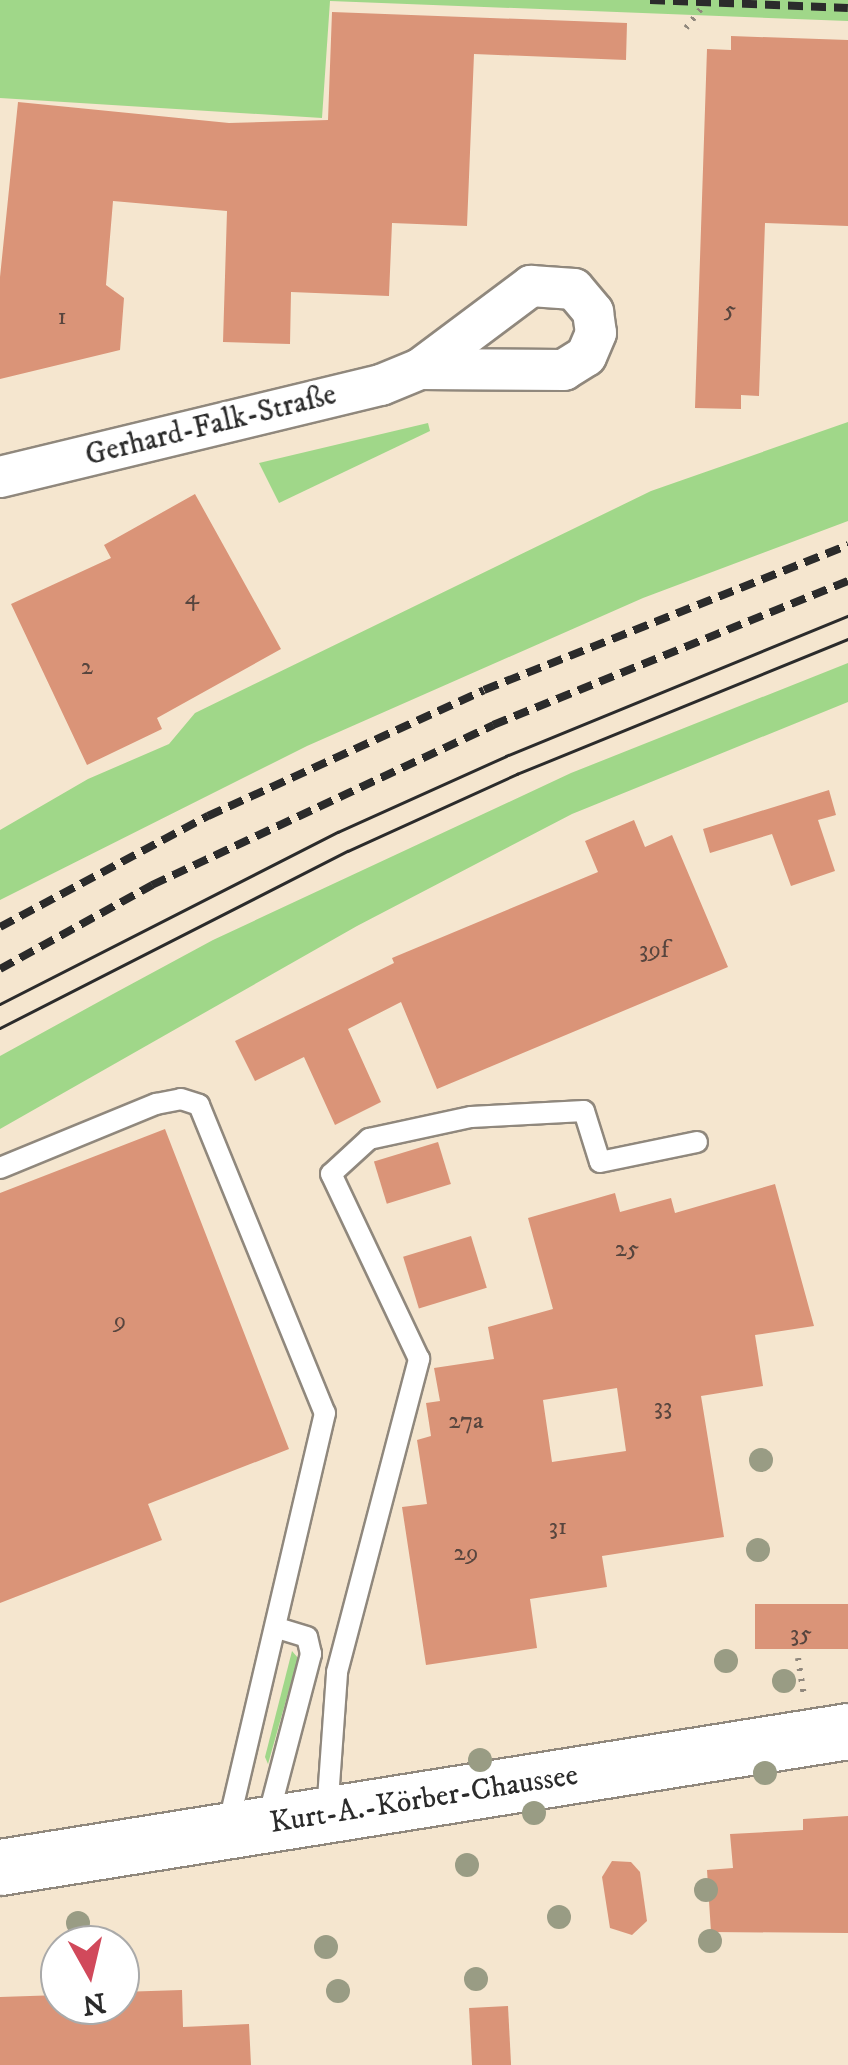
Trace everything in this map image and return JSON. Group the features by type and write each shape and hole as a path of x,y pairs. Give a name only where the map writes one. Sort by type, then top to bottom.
{"main road":[{"name":"Kurt-A.-Körber-Chaussee","path":"0,1868 326,1815 826,1717"}],"street":[{"name":"Gerhard-Falk-Straße","path":"0,477 382,385 420,369"}],"lane":[{"path":"0,1168 170,1100 190,1101 205,1114 325,1414 278,1628 246,1829"},
{"path":"326,1815 338,1672 419,1359 331,1174 370,1138 471,1117 584,1111 600,1162 697,1142"},
{"path":"246,1829 311,1654 302,1634 278,1628"}],"path":[{"path":"686,28 708,0"},
{"path":"798,1658 826,1717"}],"green space":[{"path":"0,0 848,0 848,21 330,1 322,118 0,98"},
{"path":"848,422 848,521 643,598 307,746 0,900 0,830 88,779 169,744 195,713 651,491"},
{"path":"428,423 430,431 279,503 259,463"},
{"path":"848,663 848,702 572,814 357,926 0,1129 0,1056 213,940 571,773"},
{"path":"292,1651 298,1658 268,1764 265,1757"}],"building":[{"path":"332,12 627,23 626,60 474,54 467,226 392,223 389,296 291,292 290,344 223,342 227,211 113,201 106,285 124,298 120,350 0,379 0,277 18,102 229,123 328,120"},
{"path":"731,36 848,40 848,226 765,223 759,396 741,395 741,409 695,408 707,49 731,50"},
{"path":"195,494 281,649 157,718 162,729 87,765 11,604 111,558 104,545"},
{"path":"829,790 836,815 818,820 835,871 791,886 772,834 710,853 703,829"},
{"path":"634,820 645,847 672,835 728,967 437,1089 401,1002 348,1029 381,1102 335,1125 304,1057 255,1081 235,1041 394,963 392,958 598,872 585,841"},
{"path":"165,1129 289,1449 148,1504 162,1540 0,1603 0,1193"},
{"path":"438,1142 451,1184 387,1204 374,1162"},
{"path":"775,1184 814,1326 755,1335 763,1386 701,1396 724,1537 602,1556 607,1587 530,1599 537,1648 426,1665 402,1507 427,1504 417,1440 431,1436 426,1403 440,1401 434,1368 494,1359 488,1327 553,1309 528,1218 615,1193 620,1212 671,1198 675,1213","holes":["617,1388 626,1451 552,1462 543,1400"]},
{"path":"471,1236 487,1288 419,1308 403,1257"},
{"path":"755,1604 848,1604 848,1649 755,1649"},
{"path":"848,1816 848,1933 711,1932 707,1870 733,1868 730,1834 803,1830 803,1819"},
{"path":"612,1861 631,1862 640,1872 647,1921 632,1935 610,1928 602,1877"},
{"path":"182,1990 183,2027 249,2024 251,2065 0,2065 0,1997 40,1996 40,2025 140,2025 140,1991"},
{"path":"508,2006 511,2065 472,2065 469,2008"}],"tram line":[{"path":"0,1004 338,832 506,756 848,616"},
{"path":"0,1028 348,851 517,774 848,639"}],"railway":[{"path":"650,0 848,8"},
{"path":"0,927 208,816 484,690 848,545"},
{"path":"0,969 152,885 493,725 848,581"}]}
